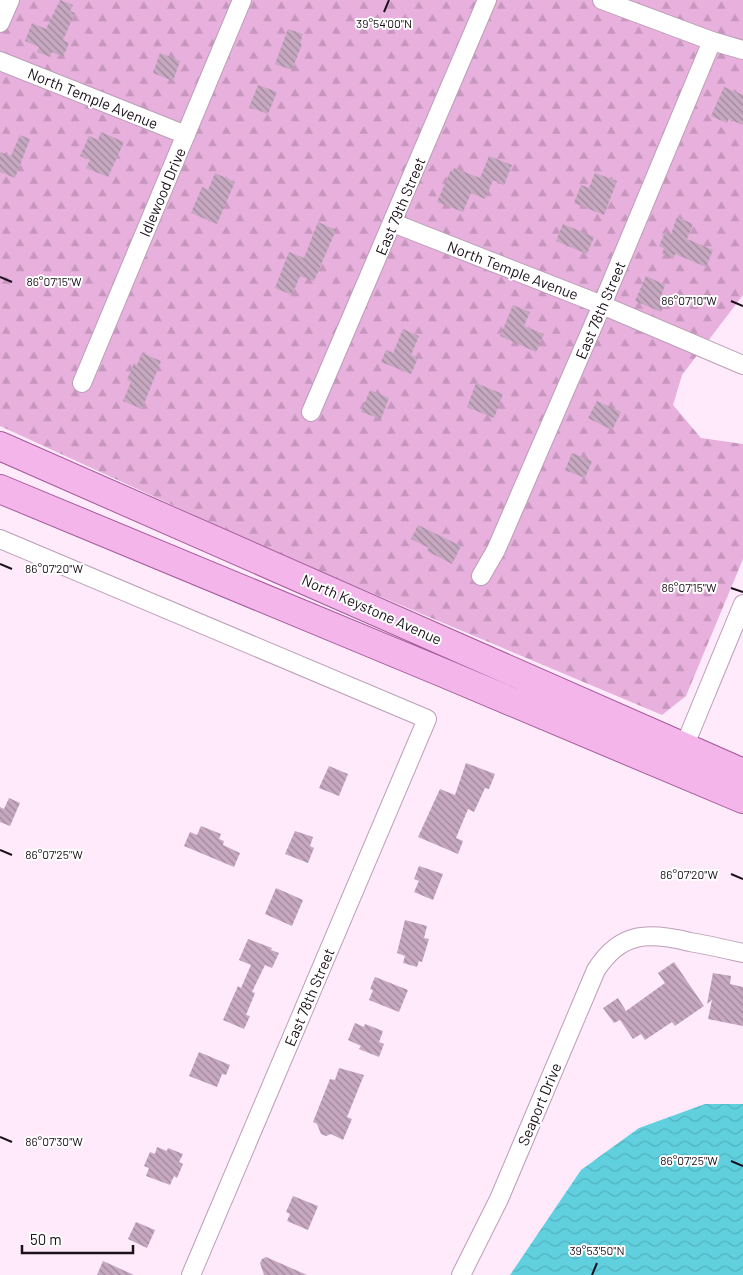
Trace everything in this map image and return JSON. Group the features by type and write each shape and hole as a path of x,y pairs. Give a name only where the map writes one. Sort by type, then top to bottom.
{"main road":[{"name":"North Keystone Avenue","path":"0,446 743,773"},
{"name":"North Keystone Avenue","path":"0,488 743,799"}],"street":[{"path":"0,23 10,0"},
{"name":"Idlewood Drive","path":"82,383 242,0"},
{"name":"East 79th Street","path":"311,412 487,0"},
{"path":"602,0 743,50"},
{"name":"East 78th Street","path":"481,576 496,550 602,305 712,40"},
{"name":"North Temple Avenue","path":"0,61 186,135"},
{"name":"North Temple Avenue","path":"393,223 602,305 743,365"},
{"name":"East 78th Street","path":"0,539 427,719 191,1275"},
{"path":"684,747 736,635 743,604"},
{"name":"Seaport Drive","path":"461,1275 499,1198 596,970 604,958 627,941 648,935 662,936 743,953"}],"green space":[{"path":"0,0 743,0 743,295 682,375 673,405 701,438 743,444 743,559 686,696 662,715 279,554 0,426"}],"water":[{"path":"705,1104 743,1104 743,1275 510,1275 581,1170 639,1128"}],"building":[{"path":"60,0 73,5 70,11 75,13 63,40 69,43 63,57 52,52 50,57 37,52 39,47 25,41 32,23 46,29"},
{"path":"288,29 303,34 300,43 302,44 292,70 275,64"},
{"path":"160,53 180,61 173,81 153,73"},
{"path":"258,85 277,92 268,114 249,107"},
{"path":"724,87 743,95 743,125 729,119 727,123 711,116"},
{"path":"101,132 124,142 108,177 86,168 90,160 80,156 89,136 98,140"},
{"path":"20,135 30,139 15,178 0,172 0,152 11,156"},
{"path":"489,156 512,165 504,185 493,180 485,199 471,193 463,212 437,202 451,170 453,171 454,168 480,178"},
{"path":"215,173 235,182 217,224 191,213 202,187 208,190"},
{"path":"595,173 617,181 604,215 574,203 581,185 589,188"},
{"path":"677,217 693,224 687,239 713,250 706,267 675,254 673,259 662,254 664,248 659,246 665,232 671,234"},
{"path":"318,222 336,230 314,281 300,276 292,295 275,288 289,252 304,258"},
{"path":"563,224 594,237 587,254 556,241"},
{"path":"646,276 665,285 661,296 667,298 661,312 635,301"},
{"path":"513,305 530,312 524,326 544,334 536,352 500,336"},
{"path":"403,329 419,336 411,355 418,358 411,374 381,362 386,350 393,353"},
{"path":"142,353 161,361 142,409 123,401 131,382 127,380 134,363 137,365"},
{"path":"476,383 503,394 494,418 467,407"},
{"path":"370,390 389,398 381,419 361,412"},
{"path":"597,401 621,412 612,430 588,418"},
{"path":"572,453 592,461 585,478 565,470"},
{"path":"418,525 461,546 452,564 427,551 429,548 411,539"},
{"path":"466,763 495,774 489,789 485,788 474,812 468,809 456,838 463,841 458,854 418,837 440,789 455,795"},
{"path":"329,766 348,774 339,796 319,788"},
{"path":"9,798 20,803 10,826 0,822 0,807 4,809"},
{"path":"201,826 221,834 219,839 224,841 223,845 240,853 234,867 184,846 190,832 197,835"},
{"path":"295,831 313,837 310,846 314,848 308,863 285,854"},
{"path":"419,866 443,874 433,900 414,892 419,881 414,879"},
{"path":"276,888 303,900 292,926 265,914"},
{"path":"405,920 427,926 424,938 429,939 422,962 419,961 417,967 403,963 405,956 397,953"},
{"path":"248,939 272,948 271,950 279,953 272,968 265,965 252,992 255,993 246,1015 250,1016 244,1029 223,1020 238,986 241,988 251,965 239,960"},
{"path":"674,962 704,1006 675,1026 672,1022 645,1040 641,1034 633,1039 620,1020 614,1023 603,1008 618,998 626,1011 665,983 658,973"},
{"path":"713,973 731,976 730,984 743,987 743,1026 708,1019 712,1000 707,1004"},
{"path":"375,977 408,990 399,1012 369,1000 373,990 370,989"},
{"path":"355,1023 364,1027 365,1024 383,1031 379,1042 384,1044 379,1057 359,1049 361,1046 348,1040"},
{"path":"199,1052 230,1065 226,1075 222,1074 217,1087 189,1076"},
{"path":"339,1068 364,1075 347,1117 352,1119 343,1140 331,1134 326,1136 321,1134 317,1124 313,1122 330,1079 335,1080"},
{"path":"157,1147 167,1151 168,1148 183,1154 179,1162 183,1164 177,1178 174,1176 170,1185 146,1176 149,1168 144,1166 150,1152 155,1154"},
{"path":"293,1196 318,1206 308,1230 287,1221 290,1214 286,1212"},
{"path":"136,1222 155,1230 147,1248 128,1239"},
{"path":"266,1257 307,1275 264,1275 260,1263"},
{"path":"103,1261 134,1275 97,1275"}]}
